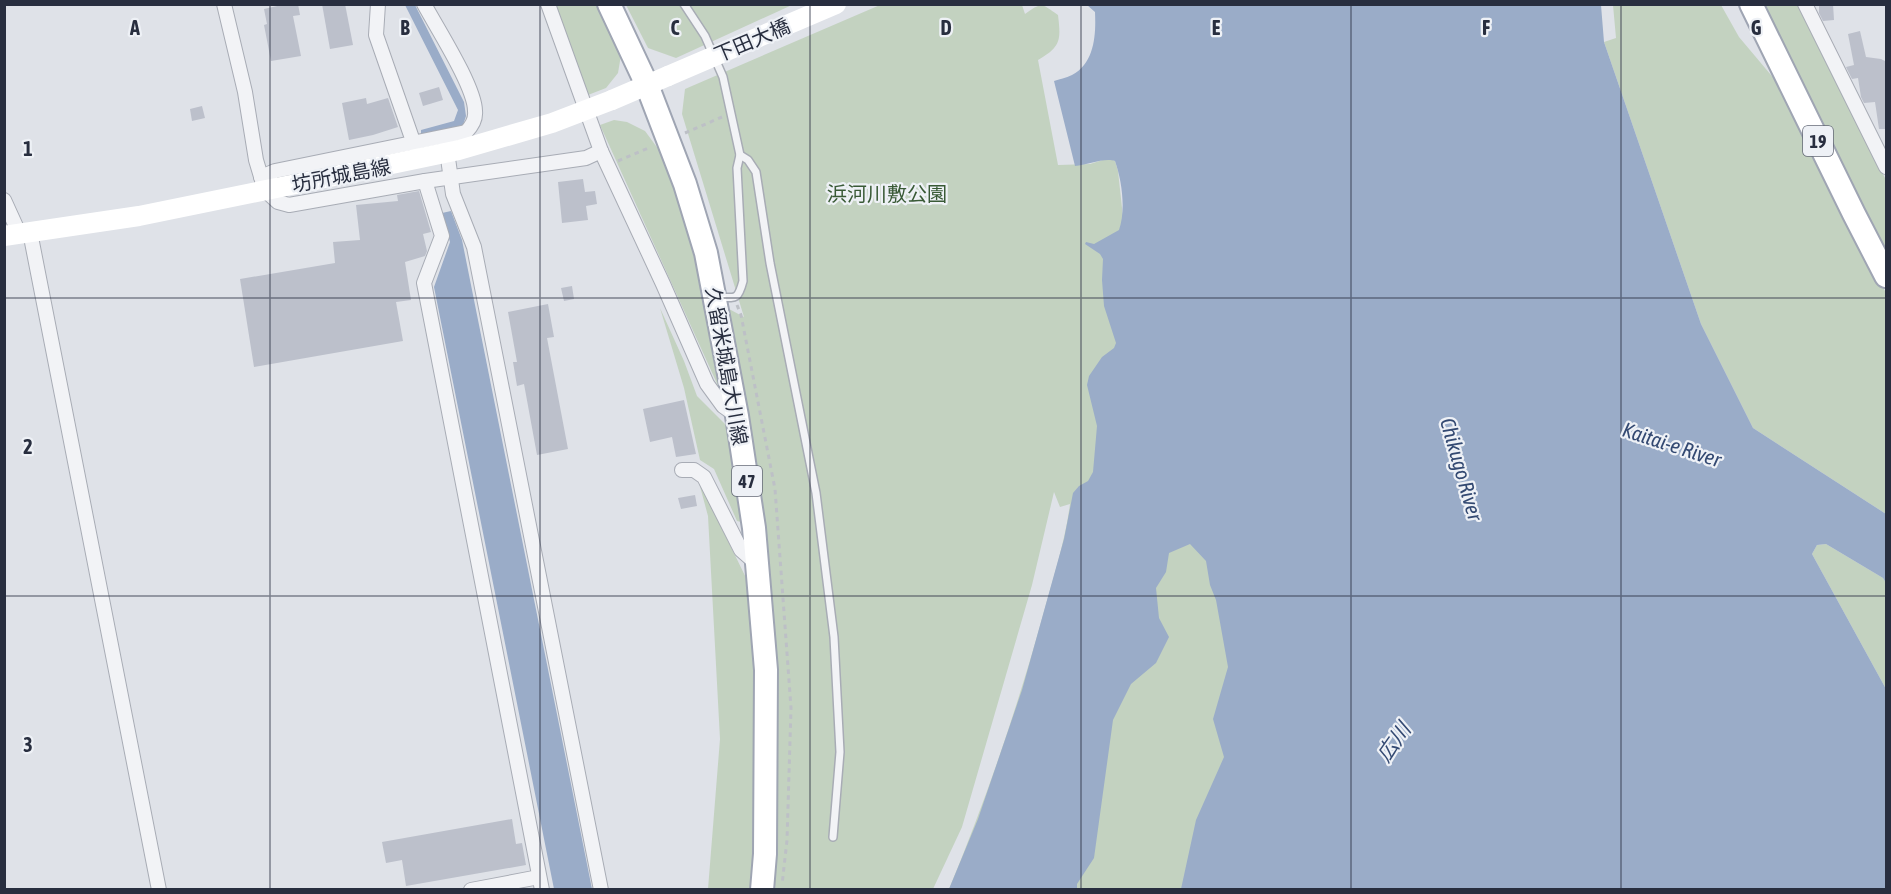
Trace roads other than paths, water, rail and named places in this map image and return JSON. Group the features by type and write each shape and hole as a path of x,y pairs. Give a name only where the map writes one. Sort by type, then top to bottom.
{"main road":[{"name":"久留米城島大川線","path":"609,4 657,80 668,140 685,184 706,253 737,416 754,528 766,670 765,854 762,890"},
{"name":"下田大橋","path":"657,80 836,4"},
{"name":"19","path":"1754,9 1887,276"},
{"name":"坊所城島線","path":"18,234 129,218 263,184 296,184 459,150 552,123 657,80"}],"street":[{"path":"224,4 245,92 256,160 263,184 278,202 289,205 425,181 586,159 601,151"},
{"path":"378,4 376,35 414,144"},
{"path":"263,184 275,171 466,132 474,123 476,110 465,80 424,4"},
{"path":"548,4 601,151 707,384 723,406 737,416"},
{"path":"1805,4 1882,148 1887,167"},
{"path":"445,137 453,194 474,247 601,890"},
{"path":"425,181 442,236 423,283 540,883 471,890"},
{"path":"4,200 18,234 159,890"},
{"path":"682,470 694,470 705,477 741,550 758,565"}],"lane":[{"path":"684,4 705,36 723,77 740,155 736,168 743,281 740,294 734,298 715,297"},
{"path":"740,155 748,160 756,172 770,263 816,493 834,637 840,752 832,837"}],"water":[{"path":"405,5 415,5 464,102 466,116 463,125 421,136 421,130 454,121 458,110"},
{"path":"1087,5 1601,5 1604,42 1701,324 1753,428 1886,514 1886,583 1883,578 1826,544 1817,545 1812,554 1886,689 1886,889 1181,889 1196,820 1224,757 1213,719 1228,667 1216,600 1210,585 1206,561 1190,544 1169,553 1166,572 1156,588 1159,618 1169,637 1156,663 1131,684 1113,720 1094,858 1077,884 1077,889 949,889 978,819 1022,690 1064,539 1073,493 1088,481 1093,472 1097,426 1087,385 1089,376 1102,357 1114,348 1116,343 1104,306 1103,259 1100,254 1085,244 1086,242 1094,244 1119,230 1123,205 1120,177 1115,161 1111,160 1075,166 1054,81 1080,70 1090,56 1094,38 1095,12"},
{"path":"451,211 462,240 592,889 554,889 434,287 450,242 442,213"}],"park label":[{"name":"浜河川敷公園","path":"887,193"}],"water label":[{"name":"Kaitai-e River","path":"1672,444"},
{"name":"Chikugo River","path":"1462,469"},
{"name":"広川","path":"1393,742"}]}
